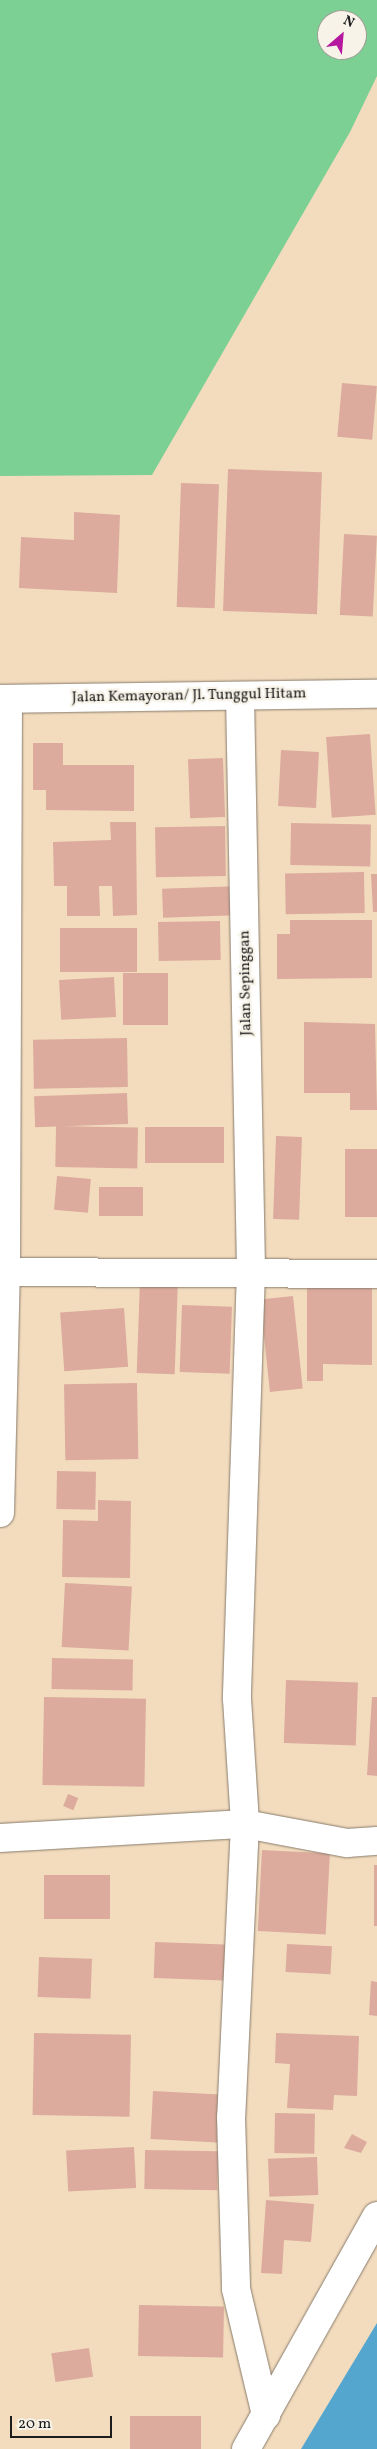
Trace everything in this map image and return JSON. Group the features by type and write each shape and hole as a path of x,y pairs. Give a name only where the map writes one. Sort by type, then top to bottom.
{"street":[{"name":"Jalan Kemayoran/ Jl. Tunggul Hitam","path":"4,699 377,694"},
{"name":"Jalan Sepinggan","path":"240,696 251,1271 237,1699 245,1824 230,2117 234,2250 248,2349 266,2415"},
{"path":"0,1513 3,1272 4,699"},
{"path":"3,1272 251,1271 377,1274"},
{"path":"0,1838 245,1824 346,1843 377,1841"},
{"path":"246,2449 377,2216"}],"green space":[{"path":"0,0 377,0 377,76 350,132 152,475 0,476"}],"water":[{"path":"377,2323 377,2449 301,2449"}],"building":[{"path":"342,383 377,386 372,440 337,437"},
{"path":"228,469 322,472 317,614 223,611"},
{"path":"181,483 219,484 215,608 177,607"},
{"path":"74,512 120,515 117,593 19,588 21,537 74,540"},
{"path":"344,534 377,536 373,617 340,615"},
{"path":"370,734 376,815 332,818 326,737"},
{"path":"33,743 63,743 63,765 134,765 134,811 46,810 46,790 33,790"},
{"path":"281,750 319,752 316,808 278,806"},
{"path":"223,758 225,817 190,818 188,759"},
{"path":"110,822 136,822 137,915 113,916 112,886 99,886 100,916 67,916 67,886 54,886 53,842 111,840"},
{"path":"291,823 371,824 370,866 290,865"},
{"path":"225,826 226,876 156,877 155,827"},
{"path":"364,872 365,913 286,914 285,873"},
{"path":"371,874 377,874 377,912 373,912"},
{"path":"241,886 242,915 163,918 162,889"},
{"path":"290,920 372,920 372,978 277,979 277,934 290,934"},
{"path":"220,921 221,960 159,961 158,922"},
{"path":"60,928 137,928 137,972 60,972"},
{"path":"123,973 168,973 168,1025 123,1025"},
{"path":"114,977 116,1017 61,1020 59,980"},
{"path":"304,1022 375,1024 377,1110 350,1110 350,1093 304,1093"},
{"path":"127,1038 128,1087 34,1089 33,1040"},
{"path":"127,1093 128,1124 35,1127 34,1096"},
{"path":"56,1126 138,1127 137,1168 55,1167"},
{"path":"145,1127 224,1127 224,1163 145,1163"},
{"path":"276,1136 302,1137 299,1220 273,1219"},
{"path":"345,1149 377,1149 377,1217 345,1217"},
{"path":"57,1176 91,1179 88,1213 54,1210"},
{"path":"99,1187 143,1187 143,1216 99,1216"},
{"path":"140,1279 178,1280 175,1374 137,1373"},
{"path":"307,1281 372,1281 372,1365 323,1364 323,1381 307,1381"},
{"path":"293,1296 303,1388 270,1392 260,1299"},
{"path":"182,1305 232,1307 230,1374 180,1372"},
{"path":"124,1308 128,1367 64,1371 60,1312"},
{"path":"137,1383 138,1459 65,1460 64,1384"},
{"path":"57,1471 96,1472 95,1510 56,1509"},
{"path":"98,1500 131,1501 130,1578 62,1577 63,1520 98,1521"},
{"path":"65,1583 132,1587 129,1650 62,1647"},
{"path":"52,1658 133,1659 132,1690 51,1689"},
{"path":"286,1680 358,1683 356,1745 284,1743"},
{"path":"44,1697 146,1699 144,1787 42,1785"},
{"path":"372,1697 377,1697 377,1776 367,1775"},
{"path":"68,1794 78,1798 73,1810 63,1806"},
{"path":"262,1850 330,1854 326,1934 258,1931"},
{"path":"374,1865 377,1865 377,1926 374,1926"},
{"path":"44,1875 110,1875 110,1919 44,1919"},
{"path":"155,1942 225,1944 224,1980 154,1978"},
{"path":"287,1944 332,1946 330,1974 286,1972"},
{"path":"39,1957 92,1959 91,1999 38,1997"},
{"path":"371,1981 377,1982 377,2016 369,2015"},
{"path":"34,2033 131,2035 130,2117 33,2115"},
{"path":"276,2033 359,2036 357,2096 334,2095 333,2110 287,2108 290,2064 275,2063"},
{"path":"153,2091 220,2095 217,2142 150,2139"},
{"path":"275,2113 315,2114 314,2154 274,2153"},
{"path":"352,2134 367,2142 361,2153 344,2148"},
{"path":"134,2147 136,2188 68,2192 66,2151"},
{"path":"145,2150 218,2151 217,2190 144,2189"},
{"path":"317,2157 318,2195 269,2197 268,2159"},
{"path":"266,2200 314,2204 311,2242 284,2240 282,2274 261,2273"},
{"path":"139,2305 224,2306 223,2357 138,2356"},
{"path":"89,2348 93,2377 55,2382 51,2353"},
{"path":"130,2416 201,2416 201,2449 130,2449"}]}
